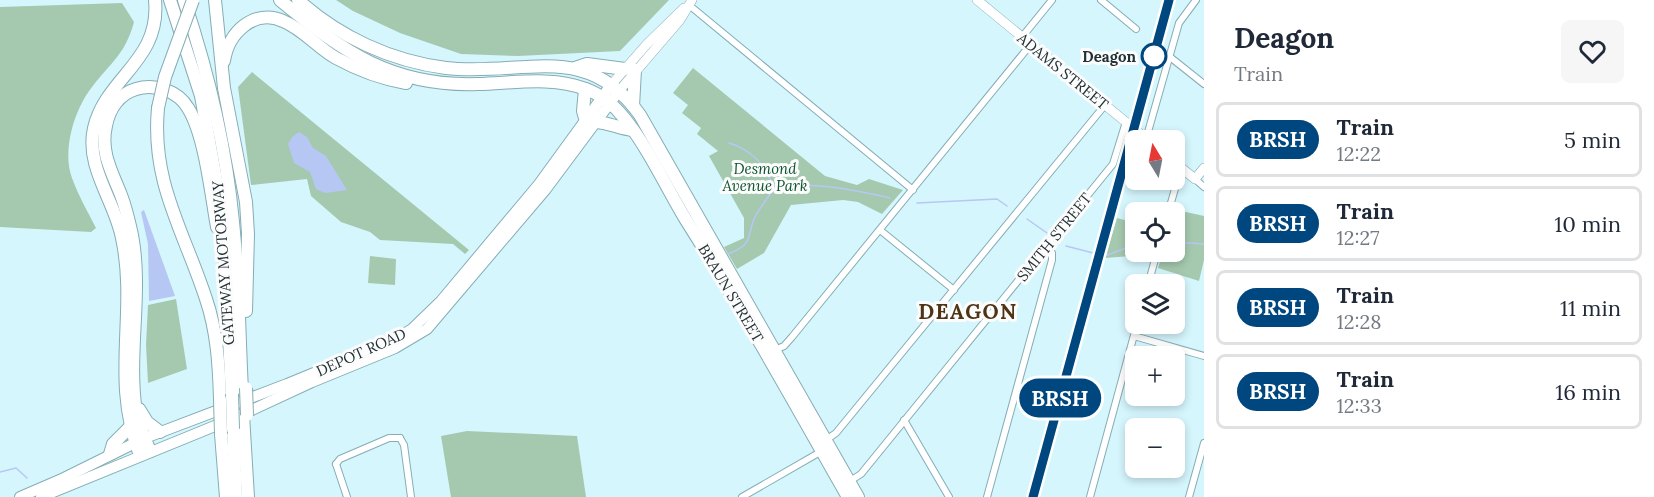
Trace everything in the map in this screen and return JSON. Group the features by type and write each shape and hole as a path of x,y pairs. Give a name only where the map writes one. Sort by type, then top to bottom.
{"highway":[{"path":"142,447 130,427 124,383 125,254 119,225 94,160 93,136 102,106 139,60 150,41 155,18 155,0"},
{"name":"GATEWAY MOTORWAY","path":"170,0 203,106 219,192 235,393"},
{"name":"GATEWAY MOTORWAY","path":"184,0 213,98 228,179 236,259 236,497"},
{"path":"193,0 165,77 158,108 156,135 159,165 167,196 200,282 217,346 235,393"},
{"path":"215,0 223,74 248,221 235,393"},
{"path":"280,0 326,37 355,56 399,74 437,82 464,84 557,81 585,88 605,100"},
{"path":"298,0 325,21 354,39 413,61 445,68 474,70 547,65 575,68 615,88"},
{"path":"223,74 227,47 236,32 254,20 271,18 291,25 326,52 359,69 418,86 437,82"},
{"path":"575,68 587,64 630,70 633,106"},
{"path":"142,447 136,413 133,368 134,246 127,212 108,165 104,140 106,122 112,108 129,92 144,87 158,88 177,96 187,106 202,152 217,227 224,235"},
{"path":"585,88 583,111 590,120 607,122 622,129 633,130"},
{"name":"BRAUN STREET","path":"615,88 633,106 647,128 824,446 848,497"},
{"name":"BRAUN STREET","path":"605,100 633,130 770,351"},
{"path":"135,403 147,422 160,432"},
{"path":"110,454 113,444 130,427"},
{"path":"226,497 236,428"},
{"name":"GATEWAY MOTORWAY","path":"236,428 248,497"},
{"name":"BRAUN STREET","path":"824,446 850,481 858,497"}],"main road":[{"name":"DEPOT ROAD","path":"41,497 142,447 160,432 304,377 394,340 412,329 441,301 539,184 615,88"},
{"name":"DEPOT ROAD","path":"20,497 71,475 110,454 142,447 246,413 312,382 395,348 427,329 546,189 590,120"}],"street":[{"name":"ADAMS STREET","path":"977,0 1135,130"},
{"path":"1022,37 1052,0"},
{"path":"1101,0 1136,28"},
{"path":"1150,130 1179,23 1196,0"},
{"path":"615,88 676,14 690,2 913,190"},
{"path":"770,351 784,346 1031,44"},
{"path":"1170,57 1204,84"},
{"path":"742,497 824,446 1105,105"},
{"name":"SMITH STREET","path":"850,481 861,474 1113,164 1126,122"},
{"path":"1195,179 1204,168"},
{"path":"1185,171 1204,187"},
{"path":"880,230 954,290"},
{"path":"987,497 1052,260 1051,250 1046,246"},
{"path":"1090,497 1134,336 1204,356"},
{"path":"904,420 949,497"},
{"path":"347,497 333,463 401,435 411,497"},
{"path":"1189,497 1204,443"}],"green space":[{"path":"336,0 669,0 620,51 518,56 461,54 400,33 353,11"},
{"path":"122,3 134,22 130,33 117,58 86,96 75,119 69,143 69,167 72,178 96,228 91,232 0,227 0,7"},
{"name":"Desmond Avenue Park","path":"693,68 825,176 857,185 869,179 903,190 882,214 858,202 843,200 791,205 764,253 737,269 724,247 744,238 744,218 709,156 718,151 697,134 701,128 682,113 688,105 673,93"},
{"path":"252,72 469,250 465,254 453,244 380,240 370,232 341,222 311,196 307,179 251,185 238,87"},
{"path":"1185,212 1204,216 1204,260 1199,281 1185,277 1185,274 1158,268 1160,262 1185,262"},
{"path":"1117,218 1125,220 1125,256 1105,258"},
{"path":"370,256 396,259 395,285 368,283"},
{"path":"176,299 187,369 148,383 146,345 148,305"},
{"path":"467,431 577,436 586,497 451,497 441,436"}],"water":[{"path":"299,132 307,137 313,148 326,156 347,190 325,193 316,189 310,172 294,163 288,144"},
{"path":"144,210 175,296 149,301 148,244 141,212"}],"waterway":[{"path":"729,143 758,160 775,187 804,185 833,187 890,198"},
{"path":"728,254 746,244 756,216 775,187"},
{"path":"917,203 997,199 1007,206"},
{"path":"1027,219 1047,233"},
{"path":"1185,243 1204,244"},
{"path":"1066,246 1097,254"},
{"path":"1105,256 1125,248"},
{"path":"0,472 16,468 27,478"}],"railway":[{"path":"1033,497 1169,0"}],"train":[{"name":"BRSH","path":"1033,497 1169,0"}],"place":[{"name":"Deagon","path":"1154,56"}],"district":[{"name":"DEAGON","path":"968,311"}]}
